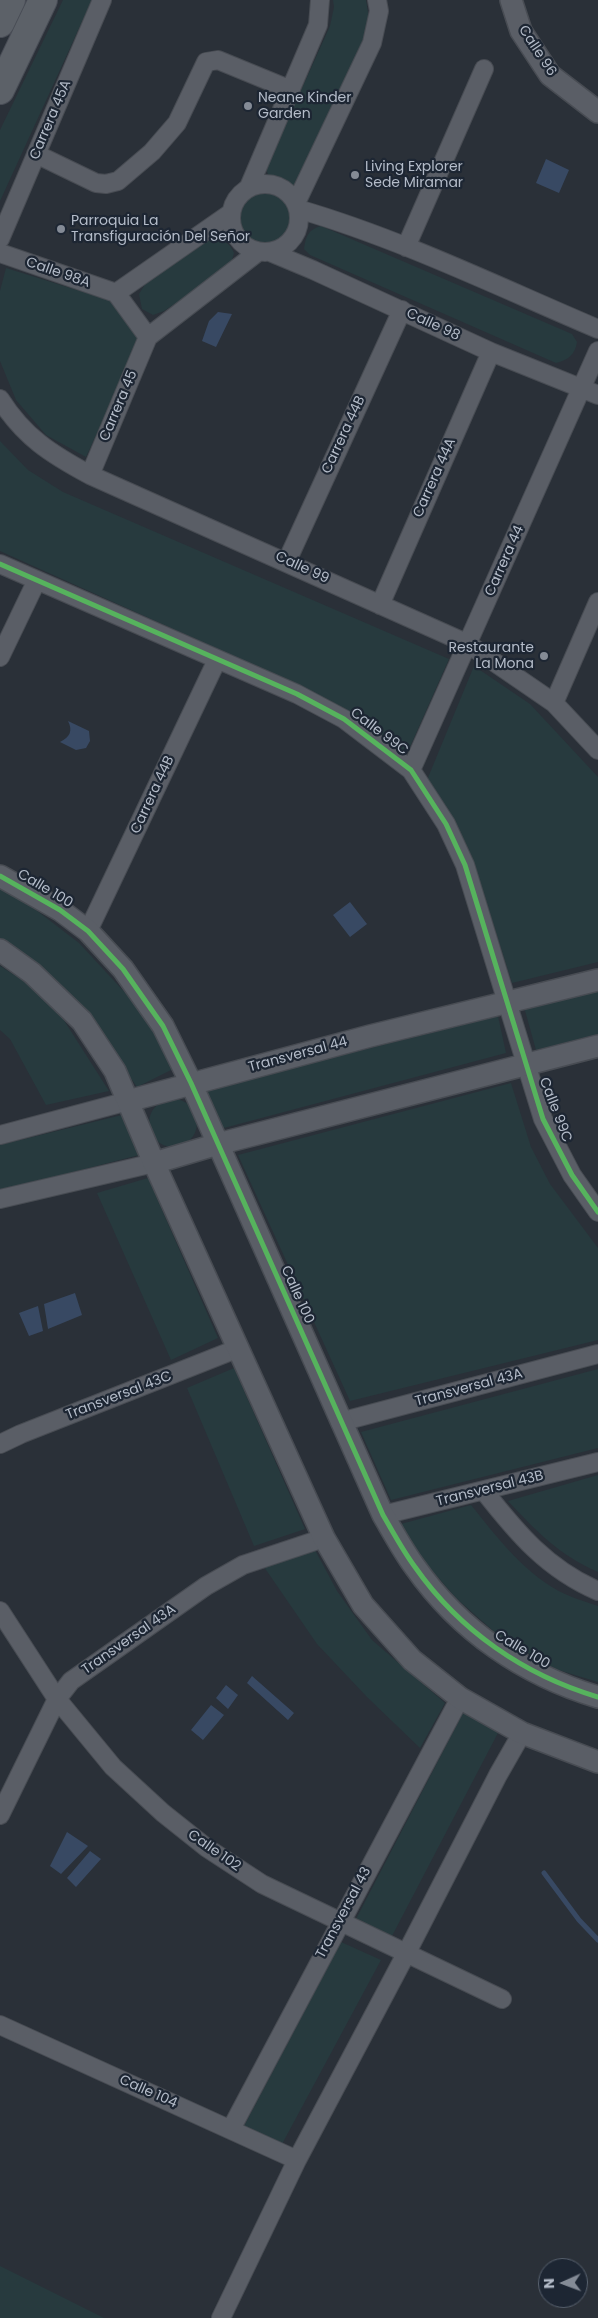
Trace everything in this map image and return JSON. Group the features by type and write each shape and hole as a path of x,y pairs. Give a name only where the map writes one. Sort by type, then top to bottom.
{"main road":[{"path":"0,23 11,0"},
{"path":"0,90 43,0"}],"street":[{"name":"Carrera 45A","path":"0,239 102,0"},
{"path":"249,187 318,25 320,0"},
{"path":"297,206 372,43 379,11 377,0"},
{"name":"Calle 96","path":"512,0 521,31 550,75 598,112"},
{"path":"36,154 96,183 106,184 118,181 152,152 177,123 206,62 211,60 218,60 291,90"},
{"path":"406,247 484,69"},
{"path":"258,184 276,185 284,189 297,206 299,220 293,237 280,248 264,252 240,242 232,228 231,213 237,198 249,187 258,184"},
{"path":"297,206 406,247 598,329"},
{"path":"148,337 116,293 231,213"},
{"name":"Calle 98","path":"264,252 402,310 491,352 590,391"},
{"name":"Carrera 45","path":"90,475 148,337 264,252"},
{"name":"Calle 98A","path":"0,253 116,293"},
{"name":"Carrera 44B","path":"287,561 402,310"},
{"name":"Carrera 44","path":"411,770 468,644 590,391 598,351"},
{"name":"Carrera 44A","path":"380,605 491,352"},
{"name":"Calle 99","path":"0,399 11,416 30,437 55,456 90,475 287,561 468,644 554,703 598,750"},
{"name":"Calle 99C","path":"0,564 297,694 344,719 411,770 446,824 465,865 543,1119 558,1150 598,1212"},
{"path":"0,657 37,580"},
{"path":"554,703 598,602"},
{"name":"Carrera 44B","path":"88,931 218,660"},
{"name":"Calle 100","path":"0,876 60,910 88,931 124,969 163,1026 191,1083 340,1422 383,1515 415,1568 447,1607 501,1654 544,1677 598,1697"},
{"path":"0,950 32,972 82,1021 115,1071 154,1163 324,1538 363,1605 412,1660 460,1698 522,1733 598,1762"},
{"name":"Transversal 44","path":"0,1135 370,1036 507,1004 598,980"},
{"path":"0,1199 154,1163 218,1144 598,1046"},
{"name":"Transversal 43C","path":"0,1444 239,1348"},
{"name":"Transversal 43A","path":"340,1422 598,1354"},
{"name":"Transversal 43B","path":"383,1515 598,1462"},
{"path":"484,1491 518,1534 542,1557 574,1581 598,1591"},
{"name":"Transversal 43A","path":"0,1814 56,1699 71,1681 206,1586 243,1565 324,1538"},
{"name":"Calle 102","path":"0,1611 56,1699 113,1767 162,1813 206,1848 262,1884 502,1999"},
{"name":"Transversal 43","path":"231,2129 339,1922 460,1698"},
{"path":"221,2318 296,2160 406,1954 498,1774 522,1733"},
{"name":"Calle 104","path":"0,2025 296,2160"}],"green space":[{"path":"63,0 92,0 0,201 0,130"},
{"path":"333,0 366,0 369,19 365,35 303,180 296,186 281,184 269,177 266,168 330,26 334,7"},
{"path":"265,191 275,193 283,199 289,207 291,217 289,227 283,235 275,241 265,243 255,241 247,235 241,227 239,217 241,207 247,199 255,193"},
{"path":"321,226 572,334 577,342 575,350 573,354 556,363 310,255 304,249 307,237 313,229"},
{"path":"211,239 223,241 230,246 234,253 230,267 164,311 153,315 142,309 139,294 146,283"},
{"path":"6,268 109,300 140,340 86,457 46,435 16,400 0,361 0,291"},
{"path":"0,441 28,470 63,492 449,659 410,747 401,752 347,711 202,642 0,551"},
{"path":"474,666 530,704 598,777 598,962 512,983 472,857 454,820 427,780"},
{"path":"0,887 36,910 79,943 130,998 156,1036 173,1069 137,1087 87,1016 0,939"},
{"path":"0,966 24,981 58,1011 109,1091 46,1105 10,1039 0,1030"},
{"path":"598,988 598,1034 536,1050 524,1007"},
{"path":"498,1016 506,1053 220,1129 204,1090"},
{"path":"511,1083 531,1147 550,1184 598,1248 598,1340 350,1401 238,1155"},
{"path":"168,1099 178,1099 190,1106 197,1118 197,1128 190,1140 178,1147 168,1147 160,1143 153,1136 149,1128 149,1118 153,1110 160,1103"},
{"path":"126,1114 143,1154 0,1191 0,1145"},
{"path":"148,1178 218,1338 171,1360 97,1193"},
{"path":"234,1368 305,1529 254,1546 187,1388"},
{"path":"598,1369 598,1448 391,1500 361,1432"},
{"path":"598,1475 598,1572 572,1558 549,1542 508,1501"},
{"path":"471,1505 513,1555 538,1577 565,1594 598,1606 598,1682 555,1669 499,1636 456,1598 422,1559 401,1524"},
{"path":"314,1548 337,1591 372,1640 445,1703 420,1748 367,1697 317,1644 262,1564"},
{"path":"463,1713 499,1731 392,1936 356,1919"},
{"path":"341,1942 381,1960 281,2146 243,2128"},
{"path":"0,2266 104,2318 0,2318"}],"water":[{"path":"546,159 569,170 559,193 536,183"},
{"path":"218,312 232,314 216,347 202,341 209,321"},
{"path":"68,721 89,731 90,741 86,748 76,750 60,742 70,733"},
{"path":"350,902 367,924 350,937 333,915"},
{"path":"75,1293 82,1315 48,1329 44,1304"},
{"path":"38,1306 43,1331 29,1336 19,1313"},
{"path":"252,1676 294,1713 288,1720 247,1683"},
{"path":"226,1685 238,1695 228,1709 216,1698"},
{"path":"211,1705 224,1715 203,1740 191,1730"},
{"path":"67,1832 88,1846 61,1874 50,1866"},
{"path":"90,1851 101,1859 76,1887 67,1878"}],"waterway":[{"path":"544,1873 579,1920 598,1940"}],"cycle path":[{"path":"0,564 297,694 344,719 411,770 446,824 465,865 543,1119 572,1175 598,1212"},
{"path":"0,876 60,910 88,931 123,969 163,1026 191,1083 383,1515 415,1567 452,1611 496,1648 519,1663 545,1676 571,1688 598,1697"}],"place":[{"name":"Neane Kinder Garden","path":"248,106"},
{"name":"Living Explorer Sede Miramar","path":"355,175"},
{"name":"Parroquia La Transfiguración Del Señor","path":"61,229"},
{"name":"Restaurante La Mona","path":"544,656"}]}
